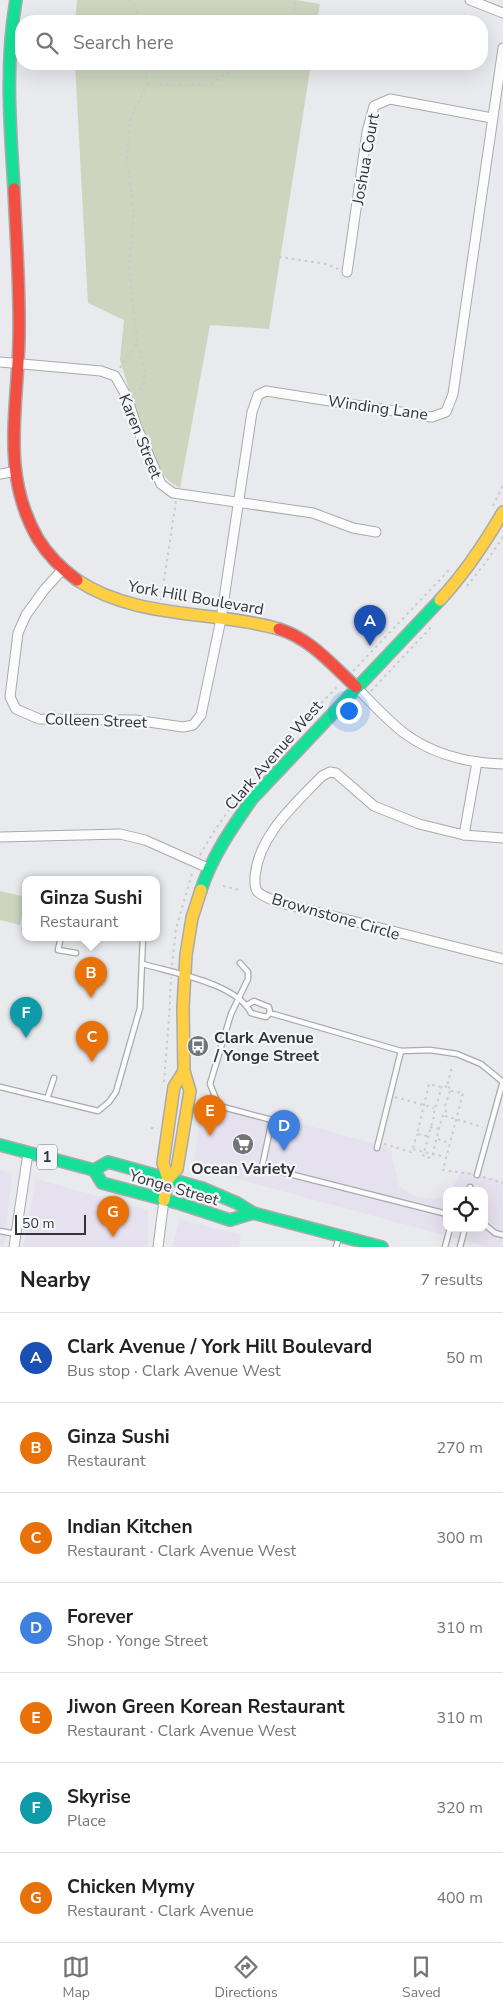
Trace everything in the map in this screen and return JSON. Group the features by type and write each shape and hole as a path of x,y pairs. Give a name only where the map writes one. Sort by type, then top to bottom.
{"street":[{"name":"York Hill Boulevard","path":"16,0 10,34 10,82 12,180 17,260 18,364 6,473 34,533 48,553 63,569 85,585 109,596 160,610 268,627 298,637 310,644 356,687"},
{"path":"470,0 503,13"},
{"name":"Winding Lane","path":"221,619 252,412 258,396 266,391 432,417 446,412 453,394 503,48"},
{"name":"Joshua Court","path":"347,272 366,132 374,106 390,99 492,118"},
{"name":"Karen Street","path":"0,362 101,371 115,376 127,397 136,425 161,484 177,494 313,514 352,528 376,532"},
{"name":"Clark Avenue West","path":"184,1071 174,1087 163,1164 168,1179 177,1169 190,1091 184,1071 184,976 192,918 208,868 233,826 252,799 451,588 486,541 497,510"},
{"name":"Colleen Street","path":"63,569 44,590 26,615 18,633 10,697 16,709 26,715 39,719 135,720 183,727 193,725 201,715 221,619"},
{"path":"356,687 404,733 443,754 477,762 503,764"},
{"path":"464,835 477,762"},
{"name":"Brownstone Circle","path":"503,838 464,835 419,824 374,806 336,773 330,772 322,776 272,831 261,852 254,886 258,893 277,902 503,959"},
{"path":"0,837 120,834 134,836 208,868"},
{"name":"Yonge Street","path":"0,1145 94,1170 102,1183 230,1220 252,1214"},
{"path":"14,1247 28,1152"},
{"name":"Yonge Street","path":"94,1170 108,1162 186,1183 236,1201 252,1214 382,1247"},
{"path":"158,1247 168,1179"}],"lane":[{"path":"60,941 58,950 76,953"},
{"path":"0,1087 98,1111 109,1102 116,1092 140,1008 143,941"},
{"path":"240,963 248,972 248,979 231,1014 210,1084 219,1106 272,1120 262,1167 443,1213"},
{"path":"143,964 230,992 247,1005 251,1013 266,1017 270,1013"},
{"path":"247,1005 254,1001 269,1007 270,1013"},
{"path":"270,1013 401,1051 430,1050 457,1054 482,1064 503,1082 477,1175"},
{"path":"377,1146 401,1051"},
{"path":"48,1099 54,1078"},
{"path":"488,1227 503,1235"},
{"path":"0,1231 16,1234"},
{"path":"445,1247 449,1232"},
{"path":"460,1247 463,1232"},
{"path":"336,1247 340,1236"}],"path":[{"path":"129,0 136,8 139,15"},
{"path":"293,15 296,0"},
{"path":"127,397 135,394 143,387 145,371 137,342 129,267 134,214 127,158 130,120 147,84 146,70"},
{"path":"147,84 210,85 231,70"},
{"path":"279,257 326,264 347,272"},
{"path":"115,376 137,342"},
{"path":"497,510 503,485"},
{"path":"160,610 177,494"},
{"path":"358,666 452,567"},
{"name":"Clark Avenue West","path":"342,721 354,708"},
{"path":"172,959 178,920 193,869"},
{"path":"223,886 240,890"},
{"path":"164,1085 170,1018 170,979"},
{"path":"447,1087 452,1066"},
{"path":"377,1146 411,1152 429,1084 441,1088 442,1085 451,1088 451,1090 463,1093 443,1170"},
{"path":"441,1088 427,1136 423,1155 426,1158 432,1157 434,1154 445,1106 451,1090"},
{"path":"390,1096 434,1108"},
{"path":"437,1104 445,1106"},
{"path":"434,1116 456,1119 490,1129"},
{"path":"430,1126 440,1129"},
{"path":"150,1128 159,1129"},
{"path":"417,1134 427,1136"},
{"path":"438,1139 450,1142"},
{"path":"412,1149 445,1158"}],"shaded area":[{"path":"213,1100 390,1148 399,1186 414,1196 433,1199 443,1197 443,1232 488,1232 488,1187 453,1187 462,1170 503,1181 503,1247 488,1247 193,1167 201,1111"},
{"path":"0,1170 12,1173 4,1247 0,1247"},
{"path":"36,1179 148,1210 148,1247 23,1247"},
{"path":"180,1220 241,1235 239,1247 172,1247"}],"green space":[{"path":"77,0 296,0 320,4 318,15 76,15"},
{"path":"75,70 310,70 269,329 210,325 180,488 169,481 161,472 133,403 120,360 124,320 88,303"},
{"path":"0,891 22,896 20,925 0,920"}],"traffic: fast":[{"path":"14,189 9,70 16,0"},
{"path":"201,890 217,854 252,799 440,600"},
{"path":"0,1145 94,1170 108,1162 202,1188 237,1203 253,1213 382,1247"},
{"path":"94,1170 102,1183 181,1204 230,1220 253,1213"}],"traffic: slow":[{"path":"440,600 474,557 503,512"},
{"path":"77,580 100,593 125,602 150,608 254,623 279,629"},
{"path":"168,1179 177,1169 190,1091 184,1071 183,1007 186,955 192,918 201,890"},
{"path":"164,1200 168,1179 163,1163 174,1087 184,1071"}],"traffic: jam":[{"path":"14,189 19,318 14,440 19,490 26,514 38,539 46,551 77,580"},
{"path":"279,629 291,633 311,646 356,687"}],"place":[{"name":"Clark Avenue / York Hill Boulevard","path":"370,646"},
{"name":"Ginza Sushi","path":"91,998"},
{"name":"Skyrise","path":"26,1038"},
{"name":"Clark Avenue / Yonge Street","path":"198,1046"},
{"name":"Indian Kitchen","path":"92,1062"},
{"name":"Jiwon Green Korean Restaurant","path":"210,1136"},
{"name":"Ocean Variety","path":"243,1144"},
{"name":"Forever","path":"284,1151"},
{"name":"Chicken Mymy","path":"113,1237"}]}
